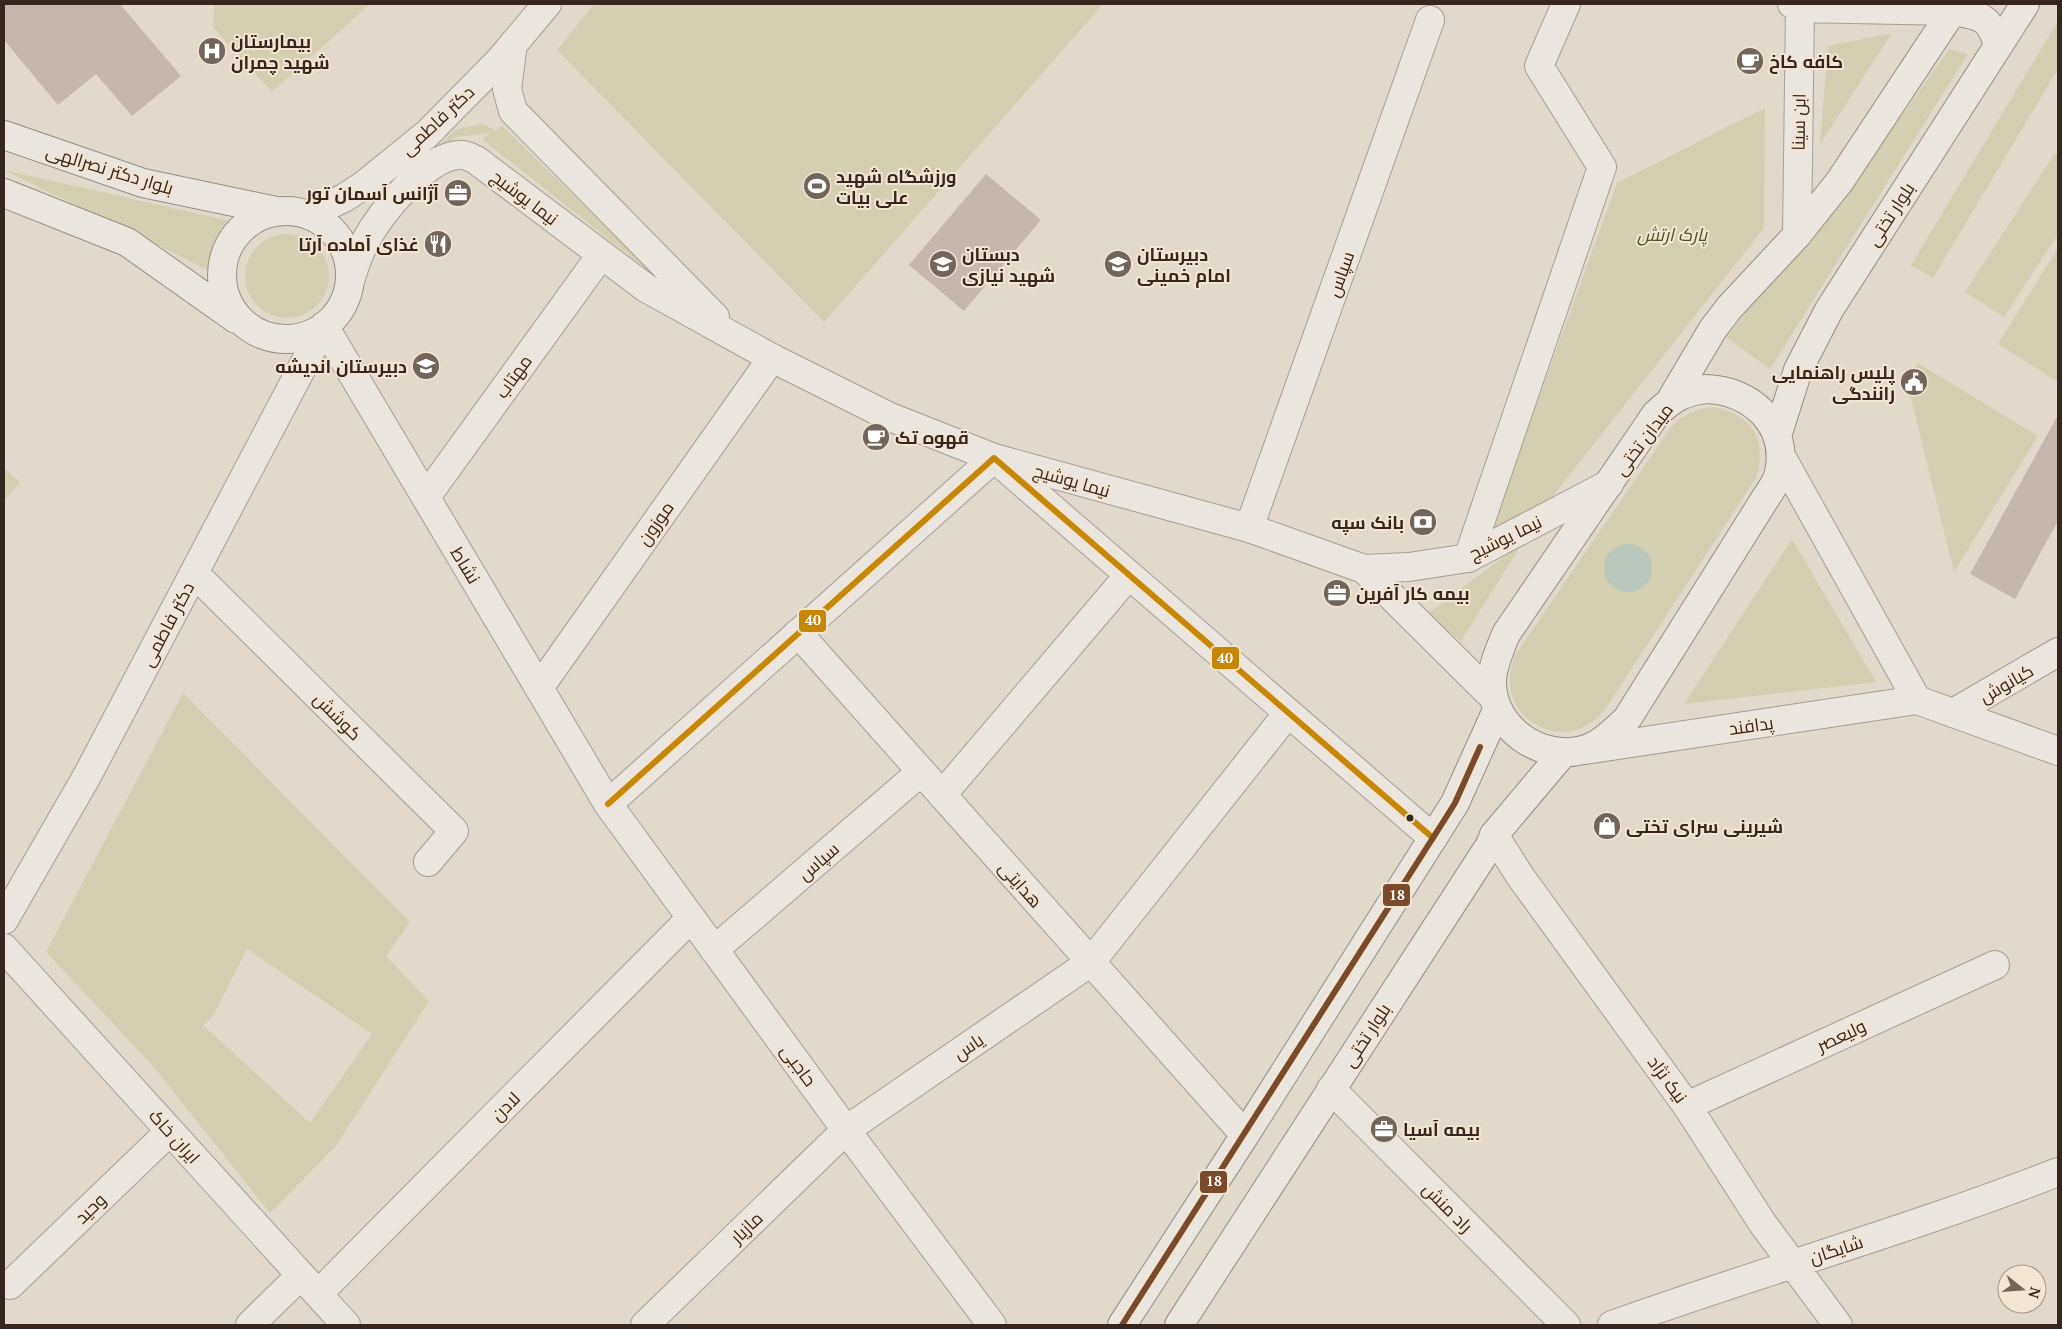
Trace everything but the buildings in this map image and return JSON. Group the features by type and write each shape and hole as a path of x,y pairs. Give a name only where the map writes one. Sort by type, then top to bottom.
{"street":[{"name":"دکتر فاطمی","path":"309,214 344,198 427,134 500,60 547,4"},
{"path":"1468,558 1602,167 1538,66 1566,4"},
{"name":"بلوار تختی","path":"1779,446 1798,370 1829,310 2025,4"},
{"name":"ابن سینا","path":"1797,235 1796,6 1955,7 1976,15 1992,26 1998,45"},
{"path":"1672,398 1713,329 1729,308 1797,235 1840,181 1955,7"},
{"name":"سپاس","path":"1249,528 1430,20"},
{"name":"نیما یوشیج","path":"513,44 507,89 513,111 736,338"},
{"name":"بلوار دکتر نصرالهی","path":"4,135 143,183 276,211"},
{"name":"نیما یوشیج","path":"350,281 364,243 384,213 432,165 460,154 476,160 646,288 772,358 890,417 994,458 1249,528 1364,569 1409,567 1468,558 1609,484"},
{"path":"4,193 127,242 248,327 262,334 278,338 294,339 310,334 324,326 342,306 350,281 349,265 345,248 336,234 324,223 309,214 293,210 276,211 260,216 246,224 234,237 226,252 222,268 222,284 227,301 236,315 248,327"},
{"name":"مهتاب","path":"426,497 601,255"},
{"name":"دکتر فاطمی","path":"4,920 87,776 324,326"},
{"name":"نشاط","path":"324,326 608,804"},
{"name":"موزون","path":"539,688 772,358"},
{"name":"میدان تختی","path":"1495,703 1492,680 1497,656 1506,634 1656,414 1672,398 1691,390 1721,389 1740,396 1756,406 1770,419 1779,446"},
{"path":"1779,446 1917,700"},
{"path":"1495,703 1515,734 1536,747 1574,751 1605,739 1626,719 1765,500 1779,474 1779,446"},
{"path":"608,804 994,458 1433,838"},
{"name":"نیما یوشیج","path":"1364,569 1495,703"},
{"name":"کوشش","path":"194,573 454,831 428,862"},
{"path":"942,795 1128,575"},
{"name":"هدایتی","path":"798,633 1245,1135"},
{"name":"کیانوش","path":"1953,713 2058,652"},
{"name":"پدافند","path":"1574,751 1917,700 2058,751"},
{"path":"1126,1324 1455,803 1495,703"},
{"name":"یاس","path":"846,1130 1091,962 1288,713"},
{"name":"بلوار تختی","path":"1180,1325 1494,836 1574,751"},
{"name":"سپاس","path":"714,950 921,772"},
{"name":"حاجبی","path":"608,804 846,1130 992,1325"},
{"name":"نیک نژاد","path":"1494,836 1520,876 1687,1106 1763,1224 1838,1325"},
{"name":"لادن","path":"250,1325 310,1285 691,918"},
{"name":"ایران خاک","path":"4,948 346,1325"},
{"name":"ولیعصر","path":"1687,1106 1995,965"},
{"name":"راد منش","path":"1331,1089 1566,1325"},
{"name":"مازیار","path":"645,1325 846,1130"},
{"name":"وحید","path":"10,1285 170,1131"},
{"name":"شایگان","path":"1612,1325 2004,1194 2058,1172"}],"green space":[{"path":"214,4 370,4 272,92 213,27"},
{"name":"ورزشگاه شهید علی بیات","path":"594,4 1103,4 824,322 557,50"},
{"path":"2058,21 2058,69 1933,278 1911,265"},
{"path":"1892,33 1820,144 1828,46"},
{"path":"1949,49 1968,54 1770,369 1726,337 1883,142"},
{"name":"پارک ارتش","path":"1765,108 1764,228 1538,515 1491,530 1617,183"},
{"path":"482,124 494,129 493,132 502,126 665,284 482,139 490,133 456,137 375,204 457,129"},
{"path":"2055,153 2058,155 2058,234 2004,317 1965,292"},
{"path":"4,170 230,221 208,270"},
{"path":"279,234 295,234 311,241 322,252 329,268 326,292 317,306 311,311 295,318 279,318 263,311 252,300 245,284 245,268 252,252 263,241"},
{"path":"2058,248 2058,382 1998,344"},
{"path":"1918,363 2038,436 1954,572 1907,382"},
{"path":"1714,407 1739,416 1754,431 1760,452 1756,478 1604,711 1595,720 1580,729 1565,732 1544,729 1527,718 1514,701 1510,687 1510,678 1514,657 1671,427 1690,413"},
{"path":"4,468 20,482 4,501"},
{"path":"1792,539 1876,682 1684,704"},
{"path":"1523,542 1461,641 1426,615"},
{"path":"183,693 410,922 386,956 429,1001 336,1146 270,1213 153,1066 46,952","holes":["247,949 372,1034 310,1123 203,1025 213,1016"]}],"shaded area":[{"path":"1628,544 1637,546 1645,551 1650,559 1652,568 1650,577 1645,585 1637,590 1628,592 1619,590 1611,585 1606,577 1604,568 1606,559 1611,551 1619,546"}],"transit line":[{"name":"40","path":"608,804 994,458 1433,838"},
{"name":"18","path":"1122,1325 1455,803 1480,747"}],"place":[{"name":"بیمارستان شهید چمران","path":"212,51"},
{"name":"کافه کاخ","path":"1750,61"},
{"name":"ورزشگاه شهید علی بیات","path":"817,186"},
{"name":"آژانس آسمان تور","path":"458,193"},
{"name":"غذای آماده آرتا","path":"438,244"},
{"name":"دبستان شهید نیازی","path":"943,264"},
{"name":"دبیرستان امام خمینی","path":"1118,264"},
{"name":"دبیرستان اندیشه","path":"426,366"},
{"name":"پلیس راهنمایی رانندگی","path":"1914,382"},
{"name":"قهوه تک","path":"876,437"},
{"name":"بانک سپه","path":"1423,522"},
{"name":"بیمه کار آفرین","path":"1337,593"},
{"name":"شیرینی سرای تختی","path":"1607,826"},
{"name":"بیمه آسیا","path":"1384,1129"}]}
